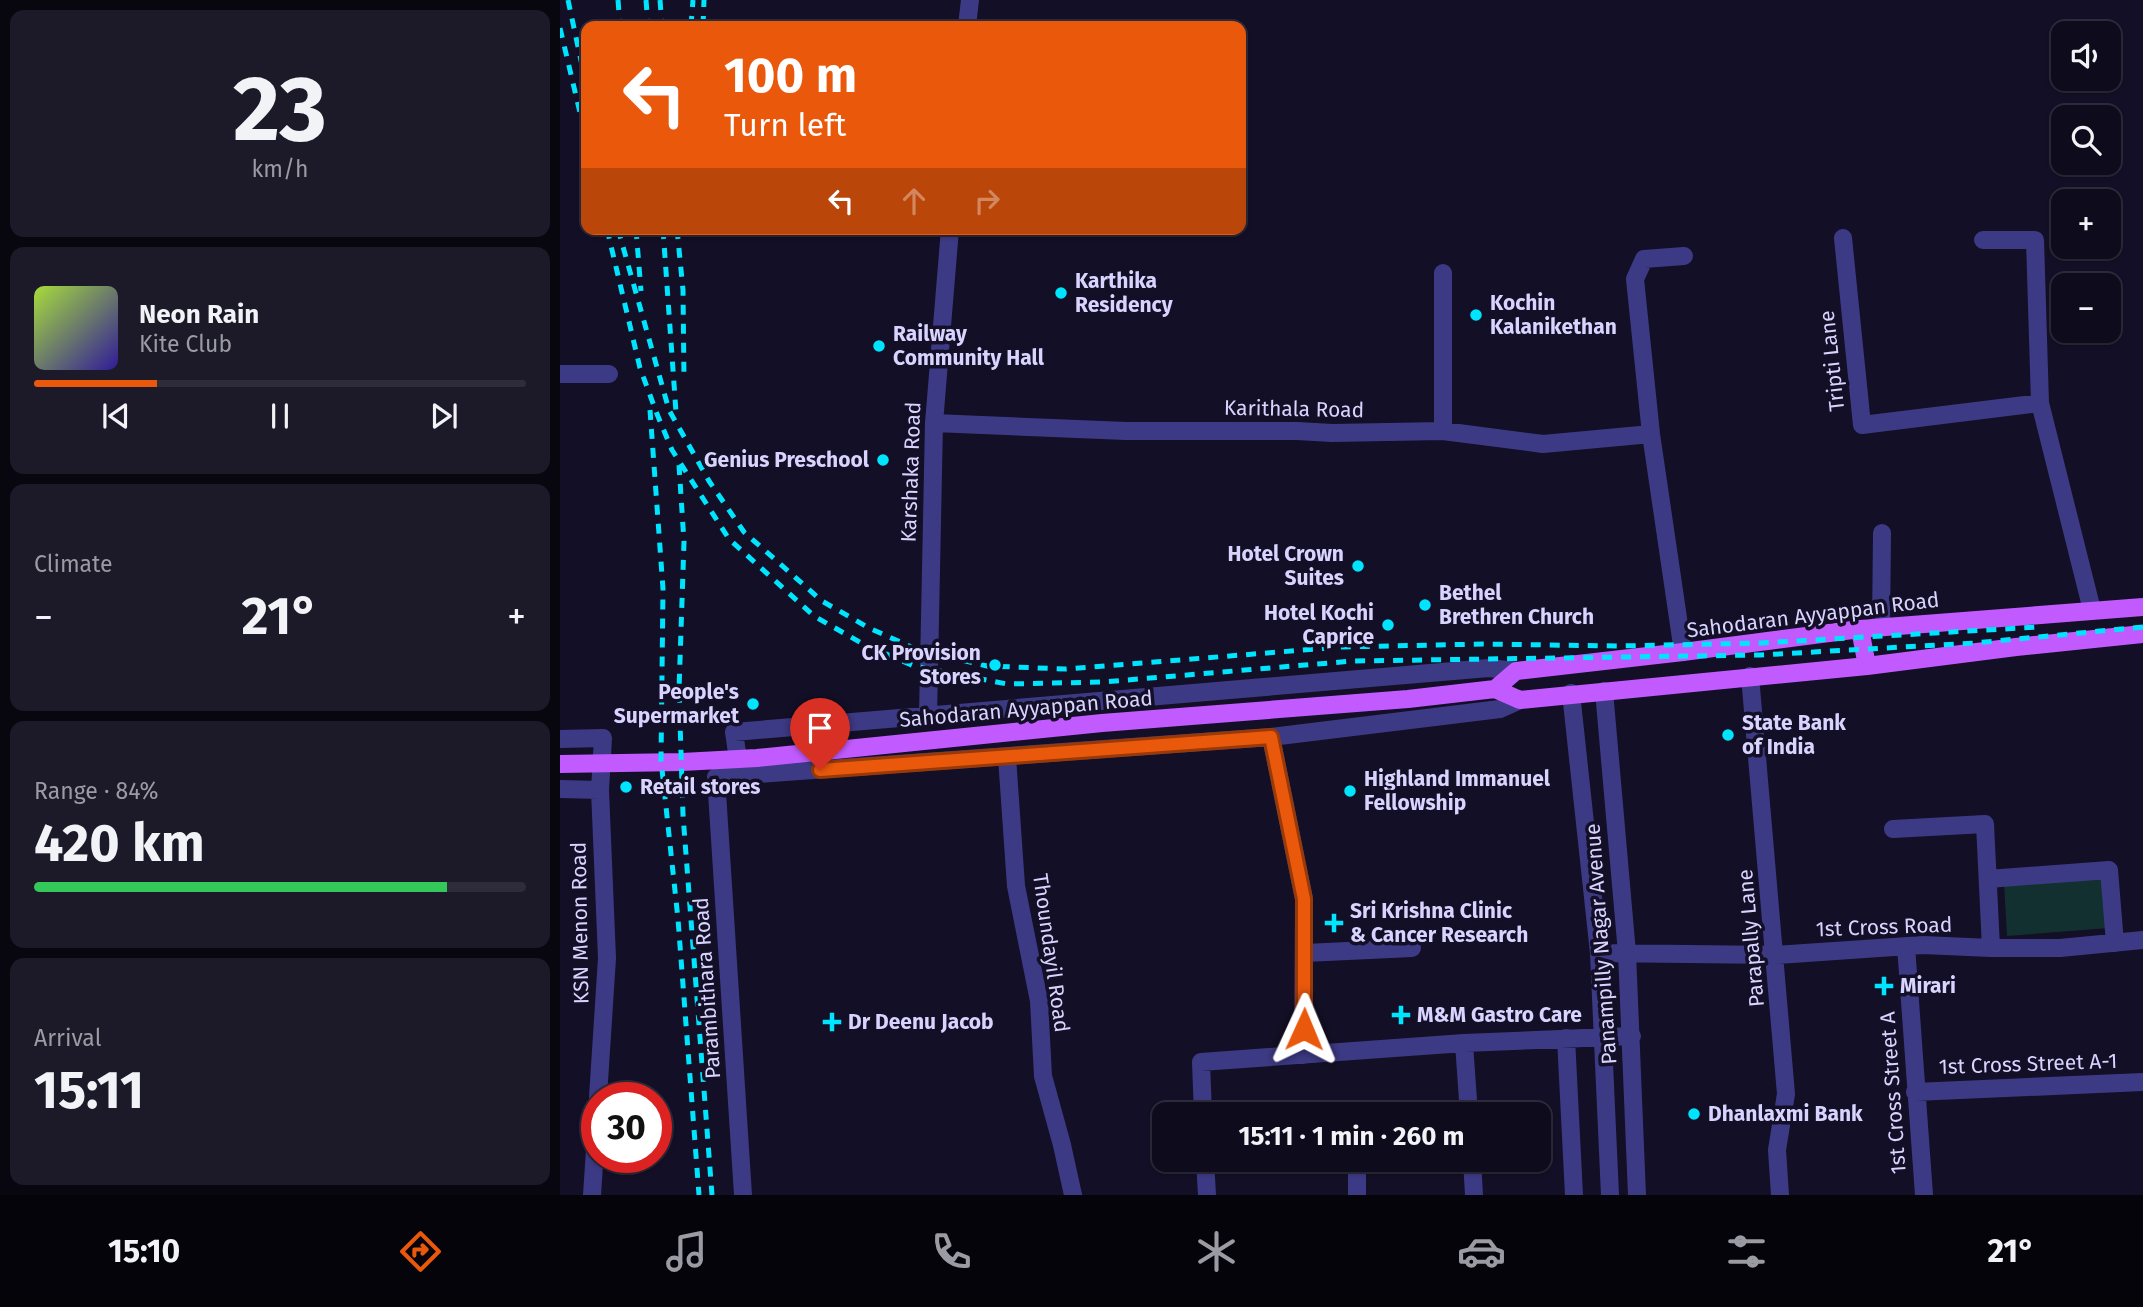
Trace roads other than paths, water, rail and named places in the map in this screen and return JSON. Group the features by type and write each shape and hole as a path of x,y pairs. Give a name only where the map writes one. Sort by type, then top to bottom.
{"main road":[{"name":"Sahodaran Ayyappan Road","path":"1516,671 1860,629 2143,607"},
{"path":"1860,629 1867,666"},
{"path":"1516,671 1495,689 1520,700 1867,666 2143,634"},
{"path":"1571,693 1586,675 1608,661"},
{"name":"Sahodaran Ayyappan Road","path":"560,764 757,758 1102,723 1408,699 1495,689"}],"street":[{"path":"968,21 970,0"},
{"name":"Karshaka Road","path":"928,716 934,423 950,235"},
{"name":"Tripti Lane","path":"1843,238 1862,425 2040,403"},
{"path":"1983,240 2035,240 2040,403 2092,610"},
{"path":"1683,652 1651,434 1635,279 1644,259 1684,256"},
{"path":"1443,273 1443,431"},
{"path":"560,374 609,374"},
{"name":"Karithala Road","path":"934,423 1126,431 1443,431 1543,444 1651,434"},
{"path":"1881,627 1882,533"},
{"path":"1516,671 1489,668 734,733 740,776 1271,737 1500,709 1520,700"},
{"name":"Parapally Lane","path":"1750,676 1786,1094 1777,1150 1780,1195"},
{"name":"Panampilly Nagar Avenue","path":"1604,691 1627,953 1637,1195"},
{"name":"Panampilly Nagar Avenue","path":"1571,693 1600,953 1610,1195"},
{"path":"1271,737 1304,899 1303,1055"},
{"name":"KSN Menon Road","path":"560,739 603,738 600,790 607,958 599,1082"},
{"name":"Thoundayil Road","path":"1007,757 1016,886 1040,1001 1043,1076 1073,1195"},
{"name":"Parambithara Road","path":"740,776 716,777 743,1195"},
{"path":"560,789 600,790"},
{"path":"1893,829 1985,824 1991,948"},
{"path":"1988,879 2109,870 2115,943"},
{"name":"1st Cross Road","path":"1600,953 1776,955 1906,946 2060,948 2143,940"},
{"name":"1st Cross Street A","path":"1906,946 1924,1195"},
{"path":"1305,953 1412,948"},
{"path":"1203,1102 1201,1062 1464,1042 1632,1036"},
{"path":"1566,1038 1574,1195"},
{"path":"1464,1042 1468,1102"},
{"name":"1st Cross Street A-1","path":"1915,1092 2143,1082"},
{"path":"1206,1172 1207,1195"},
{"path":"1357,1172 1357,1195"},
{"path":"1473,1172 1474,1195"},
{"path":"592,1195 593,1173"}],"railway":[{"path":"568,0 581,61"},
{"path":"618,0 620,21"},
{"path":"646,0 648,21"},
{"path":"660,0 662,21"},
{"path":"691,21 693,0"},
{"path":"703,21 704,0"},
{"path":"560,28 581,117"},
{"path":"608,235 640,368 657,414 672,450 729,539 814,616 863,644 914,666 1007,684 1103,682 1353,661 1760,655 1975,643 2143,627"},
{"path":"620,235 669,410 709,481 744,532 822,601 869,628 918,650 987,666 1066,669 1342,647 1762,643 2038,627"},
{"path":"636,235 641,291"},
{"path":"663,235 676,412"},
{"path":"678,235 683,290 684,379"},
{"path":"650,410 663,589 661,760 678,919 699,1195"},
{"path":"679,465 684,542 679,690 683,815 712,1195"}],"place":[{"name":"Karthika Residency","path":"1061,293"},
{"name":"Kochin Kalanikethan","path":"1476,315"},
{"name":"Railway Community Hall","path":"879,346"},
{"name":"Genius Preschool","path":"883,460"},
{"name":"Hotel Crown Suites","path":"1358,566"},
{"name":"Bethel Brethren Church","path":"1425,605"},
{"name":"Hotel Kochi Caprice","path":"1388,625"},
{"name":"CK Provision Stores","path":"995,665"},
{"name":"People's Supermarket","path":"753,704"},
{"name":"State Bank of India","path":"1728,735"},
{"name":"Retail stores","path":"626,787"},
{"name":"Highland Immanuel Fellowship","path":"1350,791"},
{"name":"Sri Krishna Clinic & Cancer Research","path":"1334,923"},
{"name":"Mirari","path":"1884,986"},
{"name":"M&M Gastro Care","path":"1401,1015"},
{"name":"Dr Deenu Jacob","path":"832,1022"},
{"name":"Dhanlaxmi Bank","path":"1694,1114"}]}
